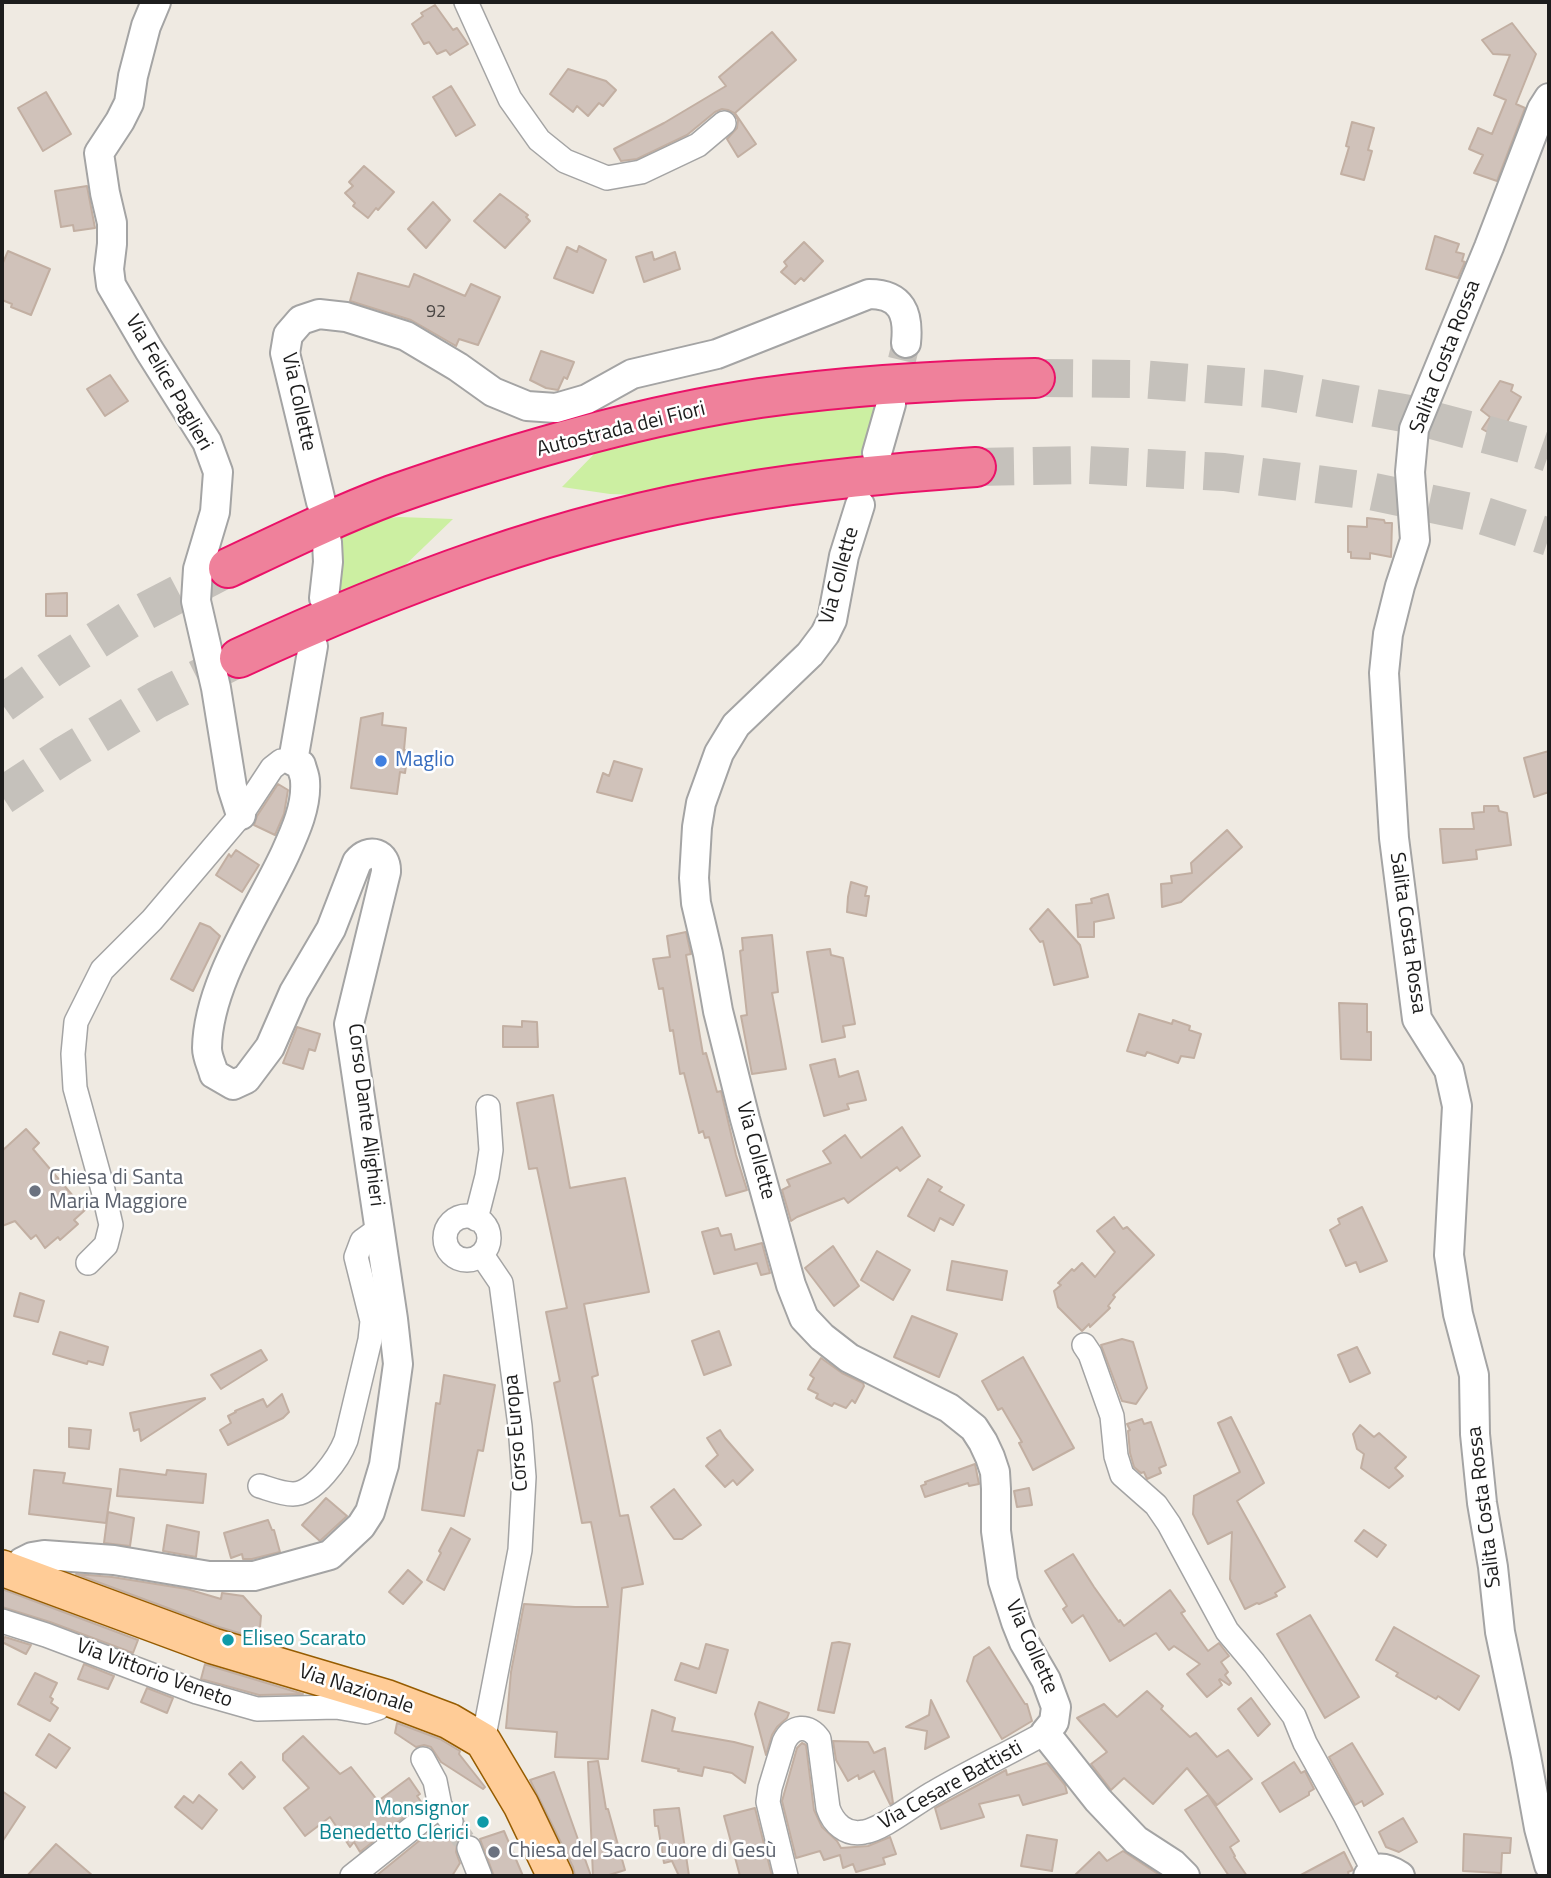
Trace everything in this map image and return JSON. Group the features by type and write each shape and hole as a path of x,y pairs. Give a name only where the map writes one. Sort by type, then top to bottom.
{"highway":[{"name":"Autostrada dei Fiori","path":"228,568 390,496 581,436 670,415 772,397 850,387 953,379 1035,377"},
{"path":"239,658 348,609 462,565 538,540 619,518 731,494 823,480 976,467"}],"main road":[{"name":"Via Nazionale","path":"10,1571 213,1646 388,1698 449,1721 483,1741 521,1805 555,1876"}],"street":[{"name":"Via Felice Paglieri","path":"156,2 146,26 129,103 99,153 112,223 109,270 111,285 207,442 218,472 215,512 198,569 196,601 216,688 232,787 241,815"},
{"path":"466,2 510,99 538,140 565,161 607,178 641,172 698,145 724,123"},
{"name":"Salita Costa Rossa","path":"1549,98 1542,109 1415,429 1410,472 1415,540 1391,622 1384,673 1394,838 1417,1018 1449,1070 1457,1106 1449,1255 1458,1314 1474,1375 1475,1434 1482,1503 1500,1632 1539,1828 1549,1865"},
{"name":"Via Collette","path":"321,502 285,353 288,334 301,320 310,316 319,314 346,317 406,336 493,392 527,406 556,408 587,399 632,374 717,354 869,294 885,296 903,310 907,326 906,343"},
{"path":"877,453 891,404"},
{"name":"Via Collette","path":"860,505 844,556 832,620 825,634 810,654 736,725 719,752 701,803 697,827 694,878 696,903 718,1011 745,1119 791,1285 804,1318 822,1337 849,1358 962,1417 983,1442 995,1472 996,1531 1003,1581 1024,1642 1046,1679 1056,1707 1054,1722 1045,1733"},
{"path":"324,598 327,542"},
{"path":"88,1263 106,1245 111,1225 75,1088 73,1054 76,1022 102,970 152,920 241,815 272,768 281,761 293,761 313,646"},
{"name":"Corso Dante Alighieri","path":"10,1571 32,1557 44,1555 114,1560 209,1576 254,1576 330,1555 361,1526 370,1512 384,1465 398,1364 349,1024 386,872 387,864 383,858 369,853 357,862 331,929 294,992 270,1047 246,1079 233,1085 214,1074 207,1051 212,1009 232,958 298,827 305,782 301,765 293,761"},
{"path":"476,1219 491,1150 488,1107"},
{"path":"462,1217 476,1219 487,1228 489,1235 489,1242 482,1255 469,1260 455,1256 446,1245 450,1225 462,1217"},
{"path":"260,1486 293,1494 301,1493 315,1484 340,1455 370,1340 372,1321 356,1257 362,1241 380,1228"},
{"name":"Corso Europa","path":"482,1255 501,1283 520,1426 523,1477 520,1550 483,1741"},
{"path":"1084,1345 1095,1366 1112,1416 1116,1456 1122,1475 1163,1514 1227,1631 1294,1716 1305,1743 1346,1817 1370,1873 1382,1868 1400,1876"},
{"name":"Via Vittorio Veneto","path":"2,1621 197,1692 257,1709 336,1707 366,1712 378,1708 388,1698"},
{"name":"Via Cesare Battisti","path":"786,1876 768,1802 787,1735 792,1731 806,1728 819,1739 830,1815 840,1827 856,1833 872,1830 934,1792 1045,1733"},
{"path":"1045,1733 1098,1800 1136,1840 1185,1876"},
{"path":"352,1876 445,1814 435,1781 423,1759"},
{"path":"469,1848 480,1876"}],"green space":[{"path":"881,397 861,461 639,495 562,487 597,451 636,437"},
{"path":"378,519 453,519 399,571 337,598 338,532"}],"building":[{"path":"435,5 453,30 457,28 468,44 450,55 446,50 437,54 429,42 424,44 412,24 423,16 421,13"},
{"path":"1512,23 1536,54 1516,104 1525,108 1497,181 1474,173 1483,155 1469,149 1478,128 1492,134 1506,100 1494,95 1510,55 1493,54 1482,40"},
{"path":"772,32 796,60 735,113 756,144 738,157 727,139 737,128 738,120 734,113 722,109 687,135 637,159 621,161 614,149 726,86 719,77"},
{"path":"568,69 606,81 616,90 603,106 599,103 588,116 577,106 573,112 550,94"},
{"path":"451,86 475,125 456,136 433,97"},
{"path":"46,92 71,134 43,151 18,108"},
{"path":"1352,122 1374,128 1368,150 1372,151 1364,180 1341,174 1349,147 1346,146"},
{"path":"364,166 394,192 368,218 353,206 355,203 345,193 353,186 349,182"},
{"path":"87,186 95,228 74,231 73,225 61,227 55,191"},
{"path":"500,194 528,215 526,217 530,221 505,248 474,221"},
{"path":"433,202 450,220 426,248 408,229"},
{"path":"1435,236 1459,244 1456,252 1464,254 1462,261 1465,262 1458,278 1426,269"},
{"path":"804,242 823,261 804,281 801,278 795,284 781,272 787,266 784,262"},
{"path":"579,246 606,260 593,293 554,278 567,247 577,252"},
{"path":"8,251 50,269 31,315 2,300 2,265"},
{"path":"652,252 654,260 675,252 680,269 644,282 636,257"},
{"path":"358,273 409,287 414,274 465,296 471,284 500,297 478,345 459,339 456,346 411,320 350,301"},
{"path":"541,351 574,362 567,379 564,377 558,390 546,388 530,380"},
{"path":"110,375 128,401 105,416 87,389"},
{"path":"1500,381 1513,385 1511,391 1521,397 1498,438 1482,429 1490,417 1481,410"},
{"path":"1367,518 1392,523 1391,557 1370,553 1370,559 1351,558 1351,552 1348,552 1348,526 1367,527"},
{"path":"67,593 67,616 46,616 46,594"},
{"path":"383,713 382,725 406,728 404,750 408,751 405,773 400,772 397,794 351,788 361,718"},
{"path":"1549,751 1549,792 1534,797 1524,758"},
{"path":"614,761 642,769 632,801 597,792 603,773 609,776"},
{"path":"278,784 288,790 284,814 275,835 254,825"},
{"path":"1484,806 1498,806 1499,811 1507,813 1511,845 1476,850 1477,859 1443,863 1440,829 1474,829 1472,813 1484,812"},
{"path":"1227,830 1242,847 1181,902 1162,907 1161,884 1172,883 1171,876 1192,873 1191,863"},
{"path":"236,850 259,865 242,892 216,875 229,854 231,857"},
{"path":"851,882 867,887 865,896 869,896 866,916 847,912"},
{"path":"1108,894 1114,918 1094,922 1094,937 1078,937 1076,905 1092,903 1091,899"},
{"path":"1048,909 1080,945 1088,977 1054,985 1043,941 1040,942 1030,929"},
{"path":"200,923 220,936 193,991 171,979"},
{"path":"686,932 691,954 686,955 703,1054 706,1053 717,1092 721,1091 747,1190 726,1196 709,1137 705,1138 703,1131 699,1133 684,1073 680,1074 673,1030 670,1031 663,988 659,989 653,959 670,957 667,936"},
{"path":"772,935 778,992 772,993 786,1069 752,1074 741,1016 747,1015 740,951 743,950 742,938"},
{"path":"830,949 831,955 843,958 855,1024 843,1026 845,1037 822,1042 807,952"},
{"path":"1339,1003 1367,1004 1371,1060 1341,1059"},
{"path":"1139,1014 1172,1024 1173,1020 1190,1026 1189,1030 1201,1034 1194,1058 1181,1056 1178,1063 1147,1052 1145,1056 1127,1051"},
{"path":"522,1021 537,1022 538,1047 503,1047 503,1026 522,1027"},
{"path":"297,1027 320,1034 315,1051 309,1049 303,1069 283,1063"},
{"path":"835,1059 839,1077 858,1071 866,1100 847,1104 849,1109 824,1116 810,1065"},
{"path":"553,1095 570,1188 625,1178 649,1292 584,1304 598,1375 592,1377 620,1516 628,1515 643,1584 622,1588 608,1759 555,1757 557,1732 506,1728 511,1672 524,1604 608,1607 591,1522 582,1523 554,1383 560,1381 546,1312 567,1308 537,1168 529,1169 517,1103"},
{"path":"902,1127 920,1156 900,1171 897,1167 848,1203 844,1198 791,1221 782,1190 790,1186 787,1180 831,1163 823,1151 845,1135 861,1158"},
{"name":"Chiesa di Santa Maria Maggiore","path":"26,1129 39,1143 33,1149 85,1210 74,1220 78,1224 60,1240 58,1237 45,1248 36,1235 31,1239 15,1221 2,1226 2,1151"},
{"path":"928,1179 942,1187 939,1191 964,1205 953,1225 940,1218 934,1231 908,1216"},
{"path":"1362,1207 1387,1261 1360,1272 1356,1262 1346,1266 1330,1230 1340,1224 1338,1219"},
{"path":"1114,1217 1123,1229 1127,1227 1154,1255 1113,1295 1115,1297 1108,1306 1110,1308 1082,1331 1058,1307 1054,1291 1072,1269 1074,1271 1082,1263 1095,1277 1115,1252 1097,1231"},
{"path":"718,1228 721,1236 731,1234 735,1250 762,1243 770,1273 761,1275 757,1263 714,1274 702,1232"},
{"path":"833,1246 859,1286 834,1306 805,1268"},
{"path":"877,1251 910,1270 893,1300 861,1280"},
{"path":"952,1261 1007,1271 1002,1300 947,1290"},
{"path":"20,1293 44,1301 38,1322 14,1316"},
{"path":"912,1316 957,1334 939,1377 894,1357"},
{"path":"719,1331 731,1365 704,1375 692,1341"},
{"path":"60,1332 108,1347 103,1365 88,1361 87,1364 53,1354"},
{"path":"1122,1339 1133,1342 1147,1388 1136,1404 1122,1401 1101,1345"},
{"path":"1357,1347 1370,1373 1350,1382 1338,1355"},
{"path":"261,1350 267,1360 221,1389 211,1375"},
{"path":"1023,1357 1074,1448 1033,1470 1019,1443 1022,1442 1002,1408 998,1410 982,1381"},
{"path":"821,1358 842,1373 863,1383 855,1403 852,1400 846,1408 834,1403 832,1406 816,1398 818,1394 808,1389 814,1378 810,1375"},
{"path":"444,1375 495,1385 483,1451 478,1450 464,1516 422,1510 436,1403 440,1404"},
{"path":"282,1394 289,1412 283,1418 228,1445 220,1430 231,1423 228,1416 263,1399 267,1407"},
{"path":"205,1398 141,1441 139,1429 134,1431 130,1413"},
{"path":"1231,1417 1264,1483 1237,1501 1285,1587 1275,1593 1277,1596 1245,1609 1230,1579 1232,1532 1208,1544 1193,1514 1194,1496 1240,1472 1218,1423"},
{"path":"1142,1419 1144,1424 1151,1422 1166,1465 1159,1468 1161,1473 1147,1479 1144,1472 1141,1473 1134,1467 1127,1424"},
{"path":"1360,1425 1374,1437 1379,1433 1406,1457 1395,1468 1403,1476 1389,1488 1361,1468 1364,1454 1357,1449 1353,1434"},
{"path":"69,1428 91,1430 89,1449 69,1447"},
{"path":"720,1430 753,1470 737,1485 733,1480 725,1487 706,1466 718,1455 707,1438"},
{"path":"975,1464 979,1484 969,1486 968,1483 925,1497 921,1486 926,1484 925,1482"},
{"path":"120,1469 166,1475 167,1470 206,1474 203,1503 117,1496"},
{"path":"34,1470 65,1473 63,1483 111,1489 106,1523 29,1514"},
{"path":"1029,1488 1032,1505 1017,1507 1014,1491"},
{"path":"674,1489 701,1525 682,1539 674,1539 651,1507"},
{"path":"326,1498 347,1516 320,1541 302,1525"},
{"path":"108,1512 134,1518 130,1546 104,1543"},
{"path":"268,1520 274,1530 280,1552 252,1559 243,1559 242,1554 231,1558 224,1533"},
{"path":"167,1525 199,1532 196,1557 163,1551"},
{"path":"451,1528 470,1539 444,1590 427,1580"},
{"path":"1364,1530 1386,1545 1377,1557 1355,1541"},
{"path":"1073,1554 1124,1626 1170,1590 1185,1611 1181,1613 1208,1651 1219,1643 1229,1656 1221,1662 1231,1683 1229,1685 1220,1679 1222,1685 1207,1697 1187,1674 1200,1664 1174,1646 1169,1650 1156,1633 1110,1661 1083,1615 1072,1623 1063,1609 1067,1606 1045,1571"},
{"path":"408,1570 422,1582 403,1604 389,1592"},
{"path":"76,1574 187,1589 221,1599 222,1593 243,1596 261,1616 259,1639 219,1627"},
{"path":"2,1589 138,1640 133,1653 2,1607"},
{"path":"1310,1615 1359,1697 1325,1718 1277,1634"},
{"path":"1394,1627 1479,1676 1459,1710 1438,1696 1436,1699 1396,1676 1398,1673 1376,1660"},
{"path":"5,1637 31,1645 26,1654 2,1642"},
{"path":"832,1643 850,1644 834,1713 818,1710"},
{"path":"706,1644 728,1650 716,1693 675,1680 681,1663 699,1669"},
{"path":"989,1647 1027,1704 1032,1721 1002,1739 967,1681 974,1657"},
{"path":"84,1664 114,1676 108,1689 78,1679"},
{"path":"205,1664 303,1694 259,1695 201,1679"},
{"path":"35,1673 57,1683 50,1697 53,1699 51,1703 58,1708 50,1721 18,1704"},
{"path":"147,1688 173,1698 167,1713 141,1702"},
{"path":"1147,1691 1190,1737 1196,1733 1217,1757 1228,1750 1252,1779 1217,1805 1187,1768 1153,1804 1124,1778 1111,1790 1091,1764 1107,1752 1077,1718 1104,1704 1117,1717"},
{"path":"1251,1698 1270,1724 1258,1736 1238,1709"},
{"path":"931,1700 949,1737 925,1749 927,1731 906,1727 929,1715"},
{"path":"759,1702 789,1713 772,1735 766,1755 755,1714"},
{"path":"652,1710 675,1718 672,1731 753,1747 745,1783 732,1773 704,1767 702,1776 642,1761"},
{"path":"397,1723 440,1739 460,1751 459,1754 485,1787 483,1789 441,1762 431,1747 416,1747 395,1733"},
{"path":"49,1734 70,1748 56,1768 36,1755"},
{"path":"303,1736 340,1774 351,1767 378,1801 409,1778 420,1794 417,1796 422,1803 360,1852 354,1842 350,1847 330,1817 305,1836 284,1808 309,1788 283,1760 283,1754"},
{"path":"833,1741 868,1742 874,1753 885,1748 893,1803 890,1804 874,1771 848,1781 836,1760"},
{"path":"802,1743 806,1745 814,1810 822,1827 841,1848 868,1846 890,1837 896,1854 883,1858 885,1864 856,1872 853,1864 843,1868 840,1855 824,1860 820,1851 796,1858 782,1801 797,1748"},
{"path":"1352,1743 1383,1794 1364,1806 1362,1801 1355,1805 1329,1757"},
{"path":"598,1761 606,1809 625,1870 606,1876 593,1876 588,1762"},
{"path":"241,1762 255,1777 243,1789 229,1774"},
{"path":"1294,1762 1301,1773 1305,1771 1314,1789 1309,1795 1280,1812 1262,1783"},
{"path":"1047,1763 1065,1785 1067,1793 1023,1805 1019,1795 979,1804 984,1817 941,1829 935,1808 1006,1770 1007,1775"},
{"path":"554,1772 591,1876 575,1876 530,1780"},
{"path":"2,1791 25,1807 2,1842"},
{"path":"199,1795 217,1810 202,1829 175,1807 184,1796 193,1803"},
{"path":"1208,1795 1239,1841 1230,1847 1247,1876 1229,1876 1185,1810"},
{"path":"679,1808 689,1876 679,1876 672,1861 664,1863 658,1826 655,1826 654,1810"},
{"path":"755,1808 772,1876 740,1876 724,1816"},
{"path":"1403,1818 1417,1842 1399,1852 1386,1847 1379,1832"},
{"path":"441,1830 457,1843 456,1852 460,1863 452,1876 376,1876 425,1836"},
{"name":"Chiesa del Sacro Cuore di Gesù","path":"504,1831 523,1876 494,1876 480,1839"},
{"path":"1464,1834 1511,1838 1510,1853 1502,1853 1501,1873 1463,1871"},
{"path":"1027,1835 1057,1840 1052,1871 1021,1866"},
{"path":"56,1844 93,1876 27,1876"},
{"path":"1123,1851 1161,1876 1074,1876 1099,1852 1107,1861"},
{"path":"1344,1852 1353,1870 1348,1872 1349,1876 1299,1876"}],"tunnel":[{"path":"892,401 906,343"},
{"path":"1035,378 1139,379 1271,389 1409,414 1549,453"},
{"path":"976,467 1088,465 1224,472 1370,491 1475,513 1549,537"},
{"path":"2,704 51,669 132,618 228,568"},
{"path":"2,796 156,700 239,658"},
{"path":"451,1821 469,1848"}],"place":[{"name":"Maglio","path":"381,761"},
{"name":"Chiesa di Santa Maria Maggiore","path":"35,1191"},
{"name":"Eliseo Scarato","path":"228,1640"},
{"name":"Monsignor Benedetto Clerici","path":"483,1822"},
{"name":"Chiesa del Sacro Cuore di Gesù","path":"494,1852"}]}
